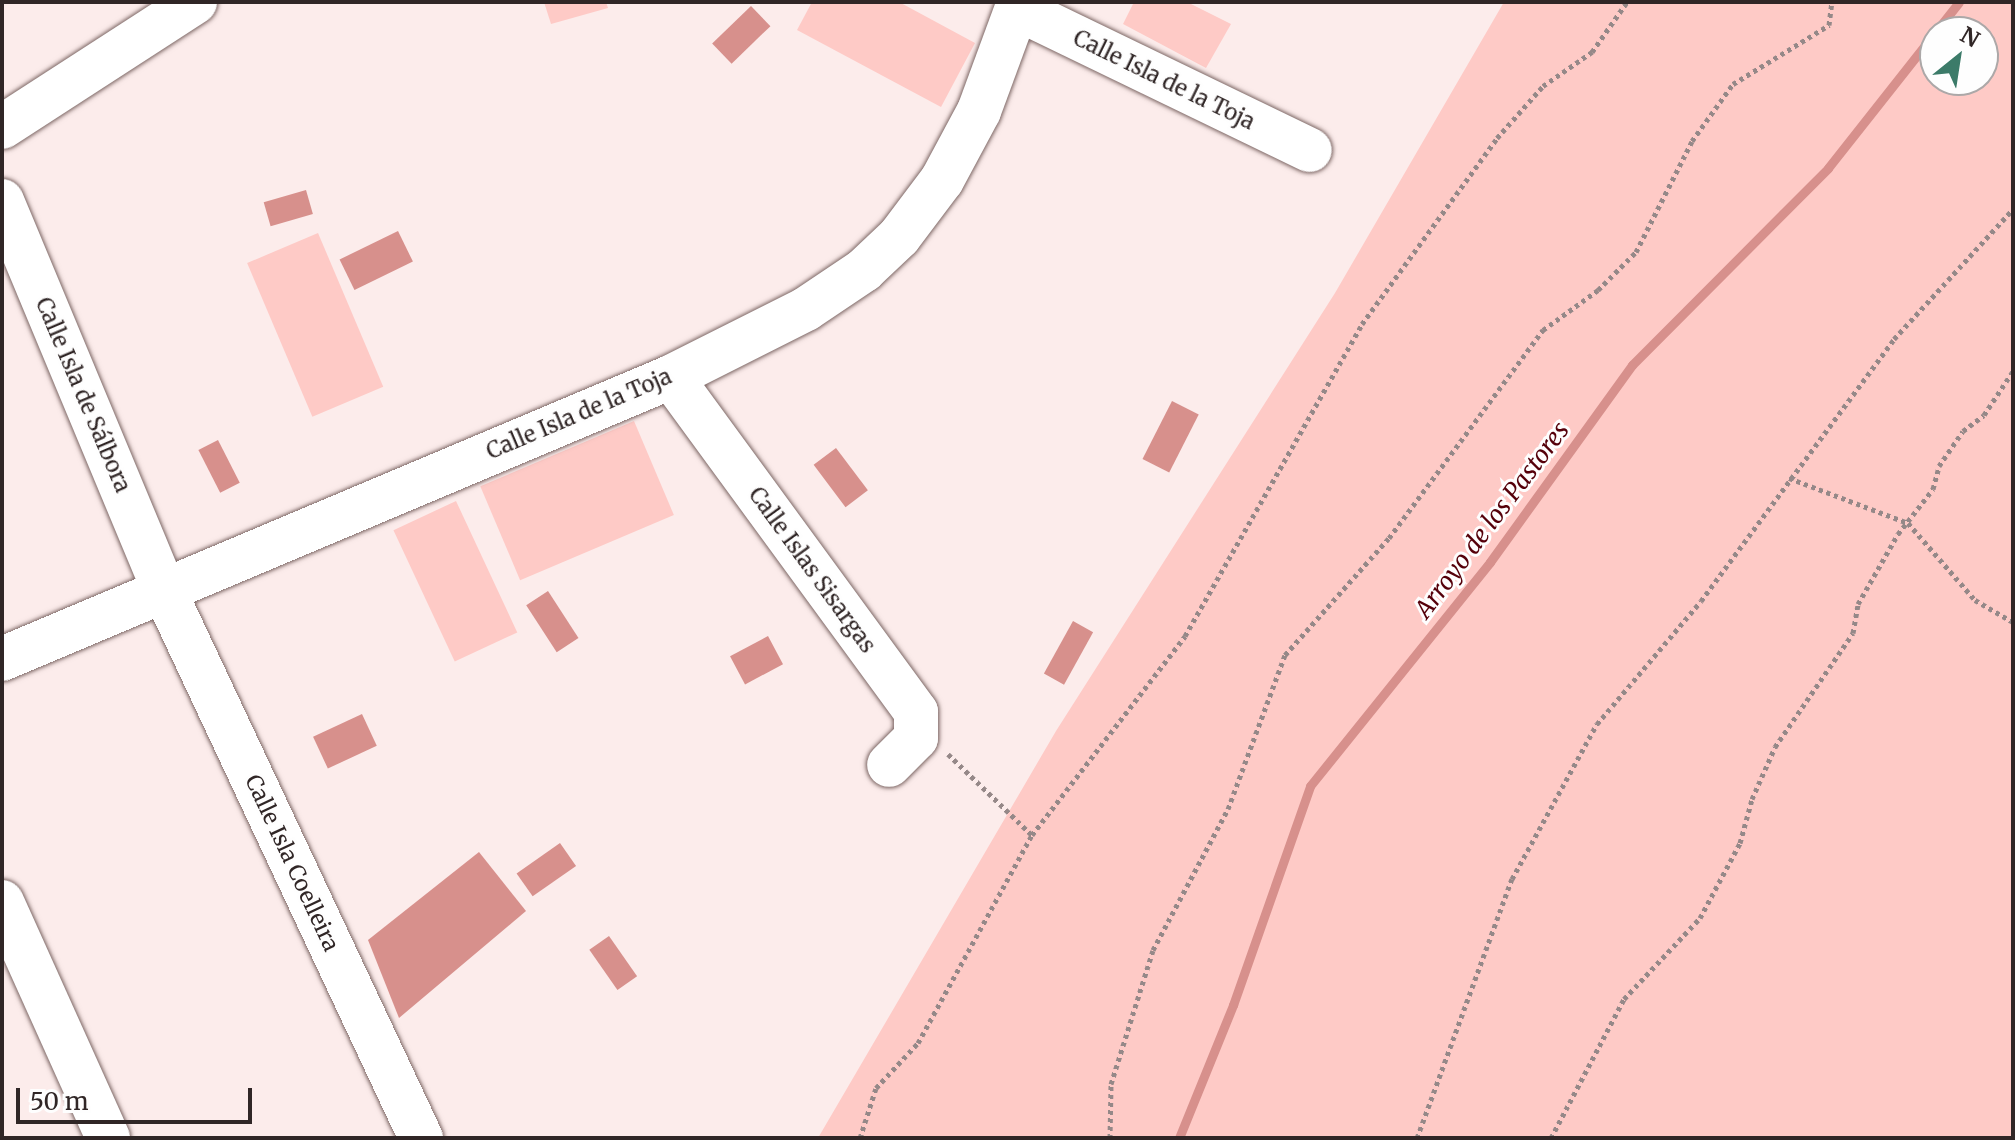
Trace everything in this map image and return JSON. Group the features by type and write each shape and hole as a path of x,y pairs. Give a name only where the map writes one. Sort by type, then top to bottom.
{"street":[{"path":"2,127 195,2"},
{"name":"Calle Isla de la Toja","path":"2,659 163,588 671,377 806,309 864,270 899,237 942,180 979,111 1019,6 1310,150"},
{"name":"Calle Isla de Sálbora","path":"2,201 163,588"},
{"name":"Calle Islas Sisargas","path":"671,377 916,712 919,725"},
{"name":"Calle Isla Coelleira","path":"163,588 421,1138"},
{"path":"889,765 916,738 919,725"},
{"path":"2,902 108,1138"}],"path":[{"path":"860,1138 876,1088 918,1043 1032,835 1185,636 1362,324 1443,208 1543,86 1592,52 1627,2"},
{"path":"1110,1138 1111,1084 1153,950 1228,809 1285,655 1417,503 1543,330 1598,290 1636,252 1692,141 1733,84 1829,25 1832,2"},
{"path":"1417,1138 1512,879 1597,724 1701,601 1894,339 2013,209"},
{"path":"1551,1138 1624,999 1707,908 1740,843 1752,799 1775,747 1853,633 1858,604 1933,489 1946,455 1963,431 1984,415 2013,371"},
{"path":"1789,478 1908,523 1975,600 2013,622"},
{"path":"919,725 1032,835"}],"shaded area":[{"path":"544,2 606,2 608,8 551,24"},
{"path":"812,2 899,2 975,43 941,107 797,30"},
{"path":"1134,2 1187,2 1231,24 1206,68 1123,24"},
{"path":"1504,2 2013,2 2013,1138 818,1138 1056,731 1335,293"},
{"path":"751,6 770,26 732,64 712,44"},
{"path":"306,190 313,214 271,226 264,202"},
{"path":"398,231 413,262 354,290 340,259"},
{"path":"318,233 383,387 312,417 247,263"},
{"path":"1172,401 1199,415 1169,473 1142,459"},
{"path":"634,421 674,515 520,580 480,486"},
{"path":"218,440 240,483 220,493 198,450"},
{"path":"836,448 868,490 846,507 814,465"},
{"path":"456,501 517,632 455,662 393,530"},
{"path":"548,591 578,638 557,652 526,605"},
{"path":"1073,621 1093,632 1064,685 1044,673"},
{"path":"768,636 783,664 745,684 730,656"},
{"path":"362,714 377,746 328,769 313,737"},
{"path":"560,843 576,866 533,896 517,873"},
{"path":"479,852 526,911 399,1018 368,940"},
{"path":"609,936 637,976 617,990 589,950"}],"waterway":[{"name":"Arroyo de los Pastores","path":"1179,1138 1233,1005 1310,786 1490,562 1632,365 1828,168 1959,2"}]}
